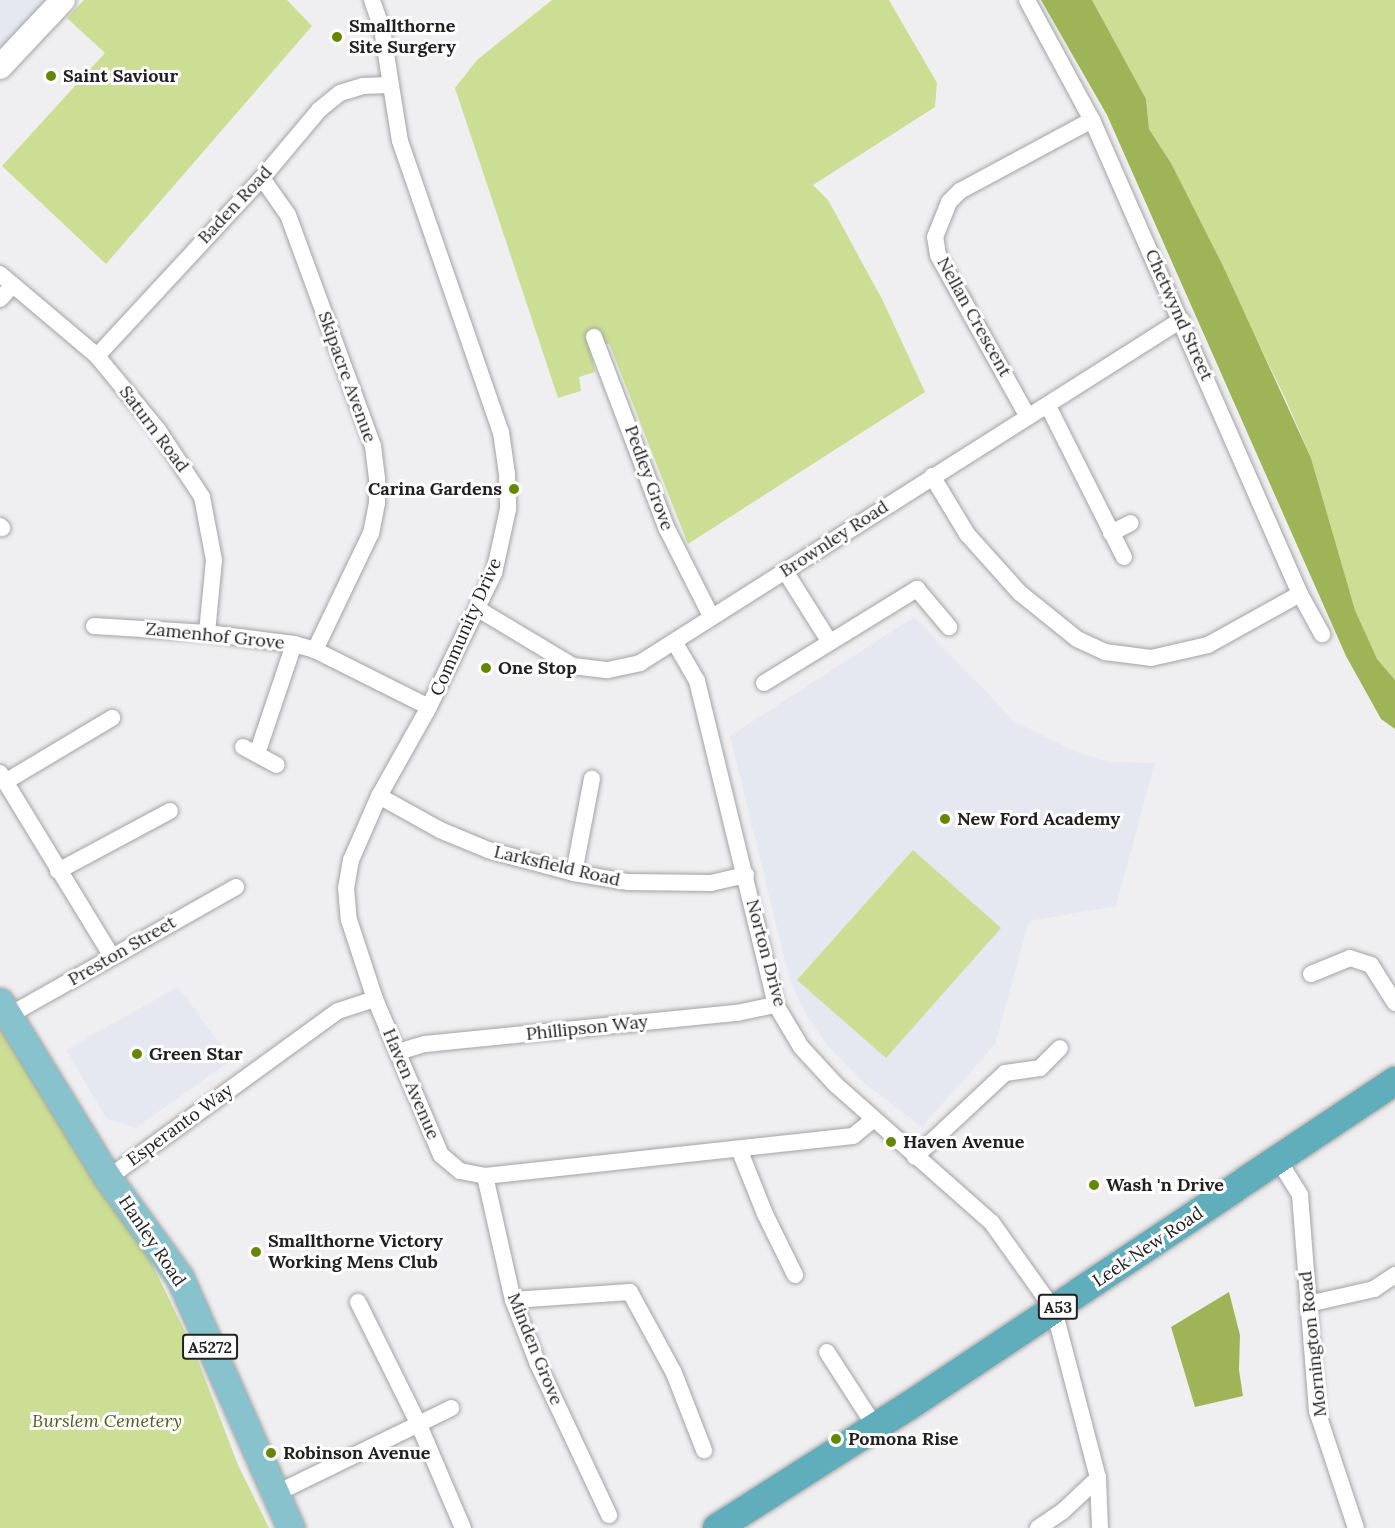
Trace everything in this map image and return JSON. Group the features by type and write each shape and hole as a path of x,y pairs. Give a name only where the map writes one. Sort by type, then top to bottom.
{"highway":[{"name":"Leek New Road","path":"717,1528 876,1428 1395,1081"}],"main road":[{"path":"0,68 63,0"},
{"name":"Hanley Road","path":"4,1009 108,1178 180,1278 291,1528"}],"street":[{"name":"Community Drive","path":"372,0 382,29 389,85 400,141 476,355 505,452 508,509 494,573 478,609 429,707 379,796 351,860 346,888 349,920 375,999"},
{"name":"Chetwynd Street","path":"1027,0 1092,120 1300,594 1322,634"},
{"name":"Baden Road","path":"97,356 262,178 318,110 340,93 363,86 389,85"},
{"name":"Nellan Crescent","path":"1028,417 938,255 935,237 949,202 960,191 1092,120"},
{"name":"Skipacre Avenue","path":"262,178 288,215 373,446 377,478 377,503 371,533 315,650"},
{"name":"Saturn Road","path":"0,274 97,356 159,430 202,497 214,560 207,633"},
{"path":"0,299 13,285"},
{"name":"Brownley Road","path":"478,609 573,666 608,670 640,663 675,643 711,616 1048,406 1181,320"},
{"name":"Pedley Grove","path":"594,337 667,530 711,616"},
{"path":"1048,406 1124,557"},
{"path":"932,477 967,534 1020,593 1077,639 1105,652 1151,658 1208,645 1300,594"},
{"path":"1111,532 1131,523"},
{"path":"785,571 829,641"},
{"path":"764,683 916,589 949,627"},
{"name":"Zamenhof Grove","path":"94,626 207,633 294,644 315,650 429,707"},
{"name":"Norton Drive","path":"675,643 697,681 776,1005 801,1047 873,1120 992,1223 1054,1310"},
{"path":"277,765 250,750 294,644"},
{"path":"111,955 3,777 112,718"},
{"path":"574,873 592,779"},
{"name":"Larksfield Road","path":"379,796 441,830 488,850 574,873 628,882 711,884 746,875"},
{"path":"58,871 170,811"},
{"name":"Preston Street","path":"4,1009 111,955 236,887"},
{"path":"1311,974 1350,958 1371,964 1395,1003"},
{"name":"Haven Avenue","path":"375,999 441,1155 460,1172 485,1176 853,1136 873,1120"},
{"name":"Esperanto Way","path":"108,1178 338,1011 375,999"},
{"name":"Phillipson Way","path":"398,1052 425,1044 737,1013 776,1005"},
{"path":"915,1157 1005,1073 1040,1068 1060,1048"},
{"path":"739,1149 765,1215 795,1275"},
{"name":"Mornington Road","path":"1278,1161 1300,1195 1317,1411 1356,1528"},
{"name":"Minden Grove","path":"485,1176 513,1300 539,1367 609,1515"},
{"path":"1308,1304 1374,1289 1395,1275"},
{"path":"513,1300 630,1292 674,1373 704,1450"},
{"path":"358,1302 419,1425 463,1528"},
{"path":"1054,1310 1098,1478 1100,1528"},
{"path":"827,1352 876,1428"},
{"path":"275,1494 451,1408"},
{"path":"1038,1528 1063,1511 1098,1478"}],"shaded area":[{"path":"0,0 50,0 0,51"},
{"name":"New Ford Academy","path":"914,617 1015,722 1076,752 1110,762 1155,763 1116,906 1029,921 995,1044 922,1127 863,1082 828,1046 805,1013 789,977 730,736"},
{"path":"178,987 232,1060 135,1128 106,1118 66,1050"}],"green space":[{"path":"84,0 287,0 312,26 106,264 2,166 105,53 67,18"},
{"path":"552,0 889,0 937,83 935,107 813,185 828,200 883,301 925,392 688,544 609,343 591,353 595,372 579,377 581,391 558,398 455,88 477,60"},
{"path":"1041,0 1092,0 1146,99 1149,129 1171,163 1223,266 1311,458 1355,610 1377,659 1395,680 1395,729 1381,719 1346,656 1107,115"},
{"path":"1092,0 1395,0 1395,680 1377,660 1355,610 1311,458 1286,400 1171,163 1149,129 1146,99"},
{"path":"913,850 1001,928 886,1058 797,980"},
{"name":"Burslem Cemetery","path":"0,1020 148,1256 194,1350 238,1465 269,1528 0,1528"},
{"path":"1229,1292 1240,1335 1239,1370 1243,1396 1195,1407 1171,1327"}],"place":[{"name":"Smallthorne Site Surgery","path":"337,37"},
{"name":"Saint Saviour","path":"51,76"},
{"name":"Carina Gardens","path":"514,489"},
{"name":"One Stop","path":"486,668"},
{"name":"New Ford Academy","path":"945,819"},
{"name":"Green Star","path":"137,1054"},
{"name":"Haven Avenue","path":"891,1142"},
{"name":"Wash 'n Drive","path":"1094,1185"},
{"name":"Smallthorne Victory Working Mens Club","path":"256,1252"},
{"name":"Pomona Rise","path":"836,1439"},
{"name":"Robinson Avenue","path":"271,1453"}]}
